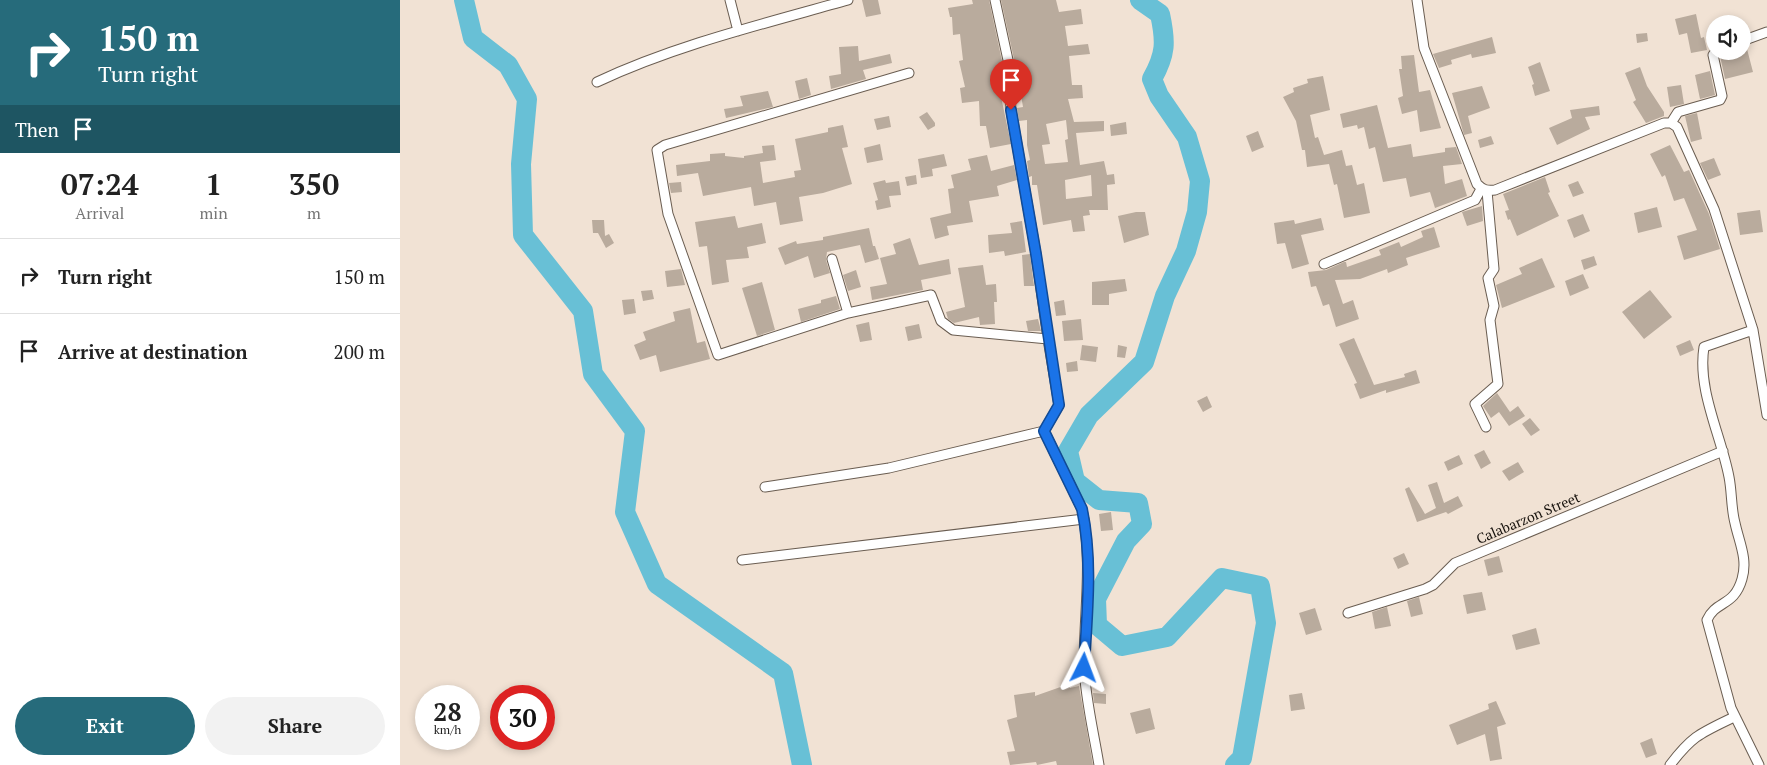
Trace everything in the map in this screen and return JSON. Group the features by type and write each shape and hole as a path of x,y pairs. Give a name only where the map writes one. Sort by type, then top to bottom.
{"street":[{"path":"730,0 738,31"},
{"path":"597,82 636,64 738,31 848,0"},
{"path":"765,487 889,468 1044,431 1059,405 1036,254 1011,110 1008,60 995,0"},
{"path":"1418,0 1424,48 1477,184 1484,190 1493,244 1494,269 1488,278 1494,306 1490,320 1498,384 1475,404 1486,427"},
{"path":"1751,38 1767,32"},
{"path":"1324,264 1475,200 1484,190 1496,190 1664,123 1671,122 1678,112 1720,100 1722,96 1714,60"},
{"path":"909,72 665,145 657,150 668,214 718,354 848,314 931,295 941,321 953,330 1048,338"},
{"path":"1671,122 1677,128 1714,209 1753,330 1767,415"},
{"path":"832,259 848,314"},
{"path":"1753,330 1704,347 1702,359 1704,383 1730,478 1734,522 1745,561 1742,579 1734,598 1716,607 1710,613 1707,620 1734,717 1759,765"},
{"path":"1044,431 1082,509 1084,519 1089,569 1084,668 1099,765"},
{"name":"Calabarzon Street","path":"1348,613 1425,589 1433,585 1455,563 1723,451"},
{"path":"742,560 1084,519"},
{"path":"1670,765 1688,742 1699,734 1734,717"}],"building":[{"path":"862,0 878,0 881,14 866,17"},
{"path":"972,0 989,0 1002,61 1004,91 1000,92 1011,144 990,148 986,126 980,126 979,101 962,103 960,88 965,87 959,61 963,60 960,34 953,35 952,17 950,17 948,8 973,4"},
{"path":"1001,0 1056,0 1059,12 1081,9 1083,24 1065,26 1068,46 1088,44 1090,54 1069,56 1072,85 1082,85 1083,98 1068,99 1074,122 1104,121 1104,131 1076,133 1080,165 1104,161 1107,175 1114,174 1115,184 1107,185 1108,210 1089,210 1090,215 1083,216 1085,231 1073,232 1071,220 1043,225 1037,185 1032,185 1032,176 1029,177 1027,161 1030,160 1027,145 1027,120 1019,121 1017,108 1023,107 1020,89 1016,89 1014,59","holes":["1066,120 1068,139 1065,140 1068,162 1045,164 1042,145 1050,144 1046,124","1091,175 1092,196 1066,199 1065,180"]},
{"path":"1696,14 1701,38 1704,37 1706,50 1691,53 1687,33 1679,35 1675,19"},
{"path":"1647,33 1648,41 1637,43 1636,34"},
{"path":"1492,37 1496,53 1472,58 1471,54 1451,60 1452,64 1439,68 1433,54"},
{"path":"858,46 859,61 890,54 892,63 863,70 866,79 831,89 829,76 841,74 839,47"},
{"path":"1414,55 1419,92 1430,90 1441,128 1420,132 1417,110 1402,114 1398,98 1403,96 1399,69 1402,69 1401,56"},
{"path":"1721,60 1750,60 1753,72 1725,79"},
{"path":"1540,62 1550,91 1535,96 1532,85 1534,84 1528,67"},
{"path":"1640,67 1647,86 1664,112 1664,116 1646,123 1633,102 1636,100 1625,73"},
{"path":"1710,71 1715,95 1700,99 1695,75"},
{"path":"1323,76 1330,110 1310,115 1315,138 1318,137 1324,155 1342,150 1346,166 1352,165 1357,185 1364,183 1370,213 1344,218 1337,184 1334,185 1329,164 1307,167 1305,150 1302,150 1296,121 1283,97 1294,92 1293,88 1308,83 1307,79"},
{"path":"807,78 811,95 799,99 795,81"},
{"path":"1681,85 1684,104 1670,107 1667,87"},
{"path":"1482,86 1490,108 1468,116 1472,133 1464,135 1452,93"},
{"path":"768,91 773,107 726,118 724,109 743,106 740,96"},
{"path":"1377,105 1388,148 1411,144 1413,157 1445,152 1445,148 1456,147 1462,164 1443,166 1445,184 1462,179 1467,196 1435,208 1430,192 1410,197 1406,178 1383,182 1375,147 1369,149 1364,127 1358,129 1357,125 1343,128 1340,114"},
{"path":"1599,106 1600,115 1585,117 1590,129 1557,145 1549,128 1572,118 1570,110"},
{"path":"927,112 935,123 935,126 928,130 919,117"},
{"path":"1697,113 1702,139 1691,142 1685,116"},
{"path":"889,116 891,127 877,130 874,119"},
{"path":"1126,122 1127,134 1111,136 1110,125"},
{"path":"843,125 848,147 842,148 852,184 823,193 799,197 803,221 780,225 776,202 754,206 751,187 703,196 698,173 677,176 676,165 710,161 710,154 725,153 725,156 744,158 744,156 763,153 762,146 774,145 776,160 760,162 763,183 795,177 794,171 801,170 795,139 828,132 828,128"},
{"path":"1258,131 1264,147 1252,152 1246,136"},
{"path":"1491,136 1494,144 1480,148 1478,140"},
{"path":"880,144 883,160 867,163 864,148"},
{"path":"1670,145 1684,172 1689,170 1709,214 1720,249 1684,260 1677,236 1697,230 1684,198 1674,201 1665,175 1662,177 1650,154"},
{"path":"944,154 947,166 932,169 933,176 921,178 918,159"},
{"path":"987,155 991,171 1014,165 1017,180 997,186 999,196 969,201 973,222 947,226 949,235 935,239 930,218 951,213 948,189 954,188 951,175 971,170 968,159"},
{"path":"1714,158 1721,175 1708,180 1700,163"},
{"path":"916,175 917,184 907,186 905,177"},
{"path":"1545,177 1550,192 1548,193 1559,216 1517,236 1505,211 1509,210 1503,194"},
{"path":"885,180 886,183 899,181 901,195 889,196 891,207 877,210 875,201 878,200 873,183"},
{"path":"1578,181 1584,193 1573,197 1568,185"},
{"path":"681,182 682,192 671,193 669,183"},
{"path":"1482,206 1483,221 1467,226 1462,212"},
{"path":"1657,207 1662,227 1638,233 1634,213"},
{"path":"1760,210 1763,232 1740,235 1737,213"},
{"path":"1145,212 1149,235 1124,243 1118,216"},
{"path":"1583,214 1590,231 1574,238 1567,220"},
{"path":"735,216 738,228 762,223 766,243 747,247 749,258 726,260 729,282 712,285 707,246 699,247 695,222"},
{"path":"1321,218 1324,230 1301,235 1309,264 1292,269 1285,243 1277,244 1274,223 1294,220 1295,224"},
{"path":"592,220 604,220 605,236 609,234 614,243 606,248 598,233 593,233"},
{"path":"1022,221 1026,252 1005,256 1004,251 989,253 988,235 1012,233 1010,223"},
{"path":"1434,227 1440,247 1406,258 1408,265 1388,273 1387,269 1360,279 1335,280 1343,304 1353,300 1359,319 1336,327 1329,304 1323,306 1316,286 1311,287 1308,272 1326,270 1344,262 1346,262 1347,267 1381,255 1379,250 1399,242 1401,247 1423,237 1421,231"},
{"path":"869,228 873,246 875,246 879,259 865,263 860,245 827,252 826,260 830,273 814,278 808,256 785,265 778,248 796,241 797,244 823,240 823,237"},
{"path":"910,238 919,265 949,259 951,274 921,280 923,290 872,300 870,287 887,284 880,258 896,254 893,244"},
{"path":"1030,254 1034,286 1024,286 1022,255"},
{"path":"1594,256 1597,265 1584,270 1581,260"},
{"path":"1542,258 1555,287 1502,308 1496,285 1522,274 1519,268"},
{"path":"983,265 986,285 996,284 997,302 994,302 995,324 980,325 979,317 954,323 948,319 946,312 965,307 958,268"},
{"path":"681,269 685,285 667,287 665,271"},
{"path":"856,270 861,287 848,291 843,275"},
{"path":"1583,274 1589,288 1570,296 1565,281"},
{"path":"1125,279 1127,291 1109,294 1109,305 1092,305 1092,282"},
{"path":"762,282 775,330 757,336 742,288"},
{"path":"652,290 654,299 643,301 641,291"},
{"path":"1650,290 1672,317 1644,339 1622,312"},
{"path":"836,296 840,309 801,322 798,309 821,303 821,300"},
{"path":"634,299 636,313 624,315 622,300"},
{"path":"1064,300 1066,315 1056,316 1054,302"},
{"path":"690,308 697,343 705,341 710,359 660,372 656,355 640,360 634,345 646,340 643,332 675,321 673,312"},
{"path":"1038,319 1041,331 1028,331 1026,321"},
{"path":"1081,319 1083,340 1064,341 1062,321"},
{"path":"869,322 872,340 860,342 856,325"},
{"path":"919,324 922,338 908,341 905,327"},
{"path":"1354,338 1374,385 1405,377 1404,374 1416,370 1420,383 1386,393 1386,390 1360,399 1354,384 1357,383 1339,344"},
{"path":"1690,340 1694,350 1680,356 1676,346"},
{"path":"1082,345 1098,347 1096,362 1080,360"},
{"path":"1118,345 1127,347 1125,358 1117,357"},
{"path":"1077,361 1078,371 1067,372 1066,363"},
{"path":"1497,393 1510,412 1518,406 1525,416 1509,426 1499,412 1491,418 1483,406"},
{"path":"1207,396 1212,407 1203,412 1197,401"},
{"path":"1530,418 1540,430 1531,436 1522,424"},
{"path":"1484,450 1491,463 1481,469 1474,455"},
{"path":"1459,455 1463,464 1448,471 1444,462"},
{"path":"1518,462 1524,472 1509,481 1502,471"},
{"path":"1437,482 1444,503 1458,496 1463,506 1448,514 1446,512 1417,522 1405,489 1409,487 1425,514 1436,508 1428,485"},
{"path":"1111,512 1113,530 1101,531 1099,514"},
{"path":"1404,553 1409,564 1398,569 1393,558"},
{"path":"1499,556 1503,572 1488,576 1484,560"},
{"path":"1482,592 1486,610 1467,614 1463,595"},
{"path":"1419,597 1423,614 1411,617 1407,601"},
{"path":"1387,607 1391,626 1375,629 1372,612"},
{"path":"1315,608 1322,630 1306,635 1299,613"},
{"path":"1536,628 1540,644 1516,650 1512,635"},
{"path":"1069,684 1070,688 1079,686 1093,765 1057,765 1056,761 1037,765 1036,762 1010,765 1007,752 1015,751 1007,720 1017,717 1014,695 1035,692 1035,696"},
{"path":"1093,693 1106,694 1106,704 1094,703"},
{"path":"1302,693 1305,709 1291,711 1289,695"},
{"path":"1496,701 1506,724 1497,727 1502,759 1490,761 1485,734 1457,745 1449,725 1489,709 1488,704"},
{"path":"1150,708 1155,729 1136,734 1130,713"},
{"path":"1652,738 1657,754 1646,758 1640,743"}],"waterway":[{"path":"464,0 473,38 508,65 527,99 521,164 523,235 583,311 593,374 635,431 625,512 657,584 783,673 802,765"},
{"path":"1140,0 1160,14 1164,48 1152,79 1159,96 1187,137 1200,181 1197,212 1186,251 1165,296 1144,362 1089,415 1068,451 1075,481 1099,500 1138,503 1142,524 1126,541 1096,599 1097,625 1122,646 1167,637 1222,578 1260,586 1266,623 1242,758 1235,765"}],"route":[{"path":"1011,110 1036,254 1059,405 1044,431 1082,509 1084,519 1089,569 1084,668"}]}
